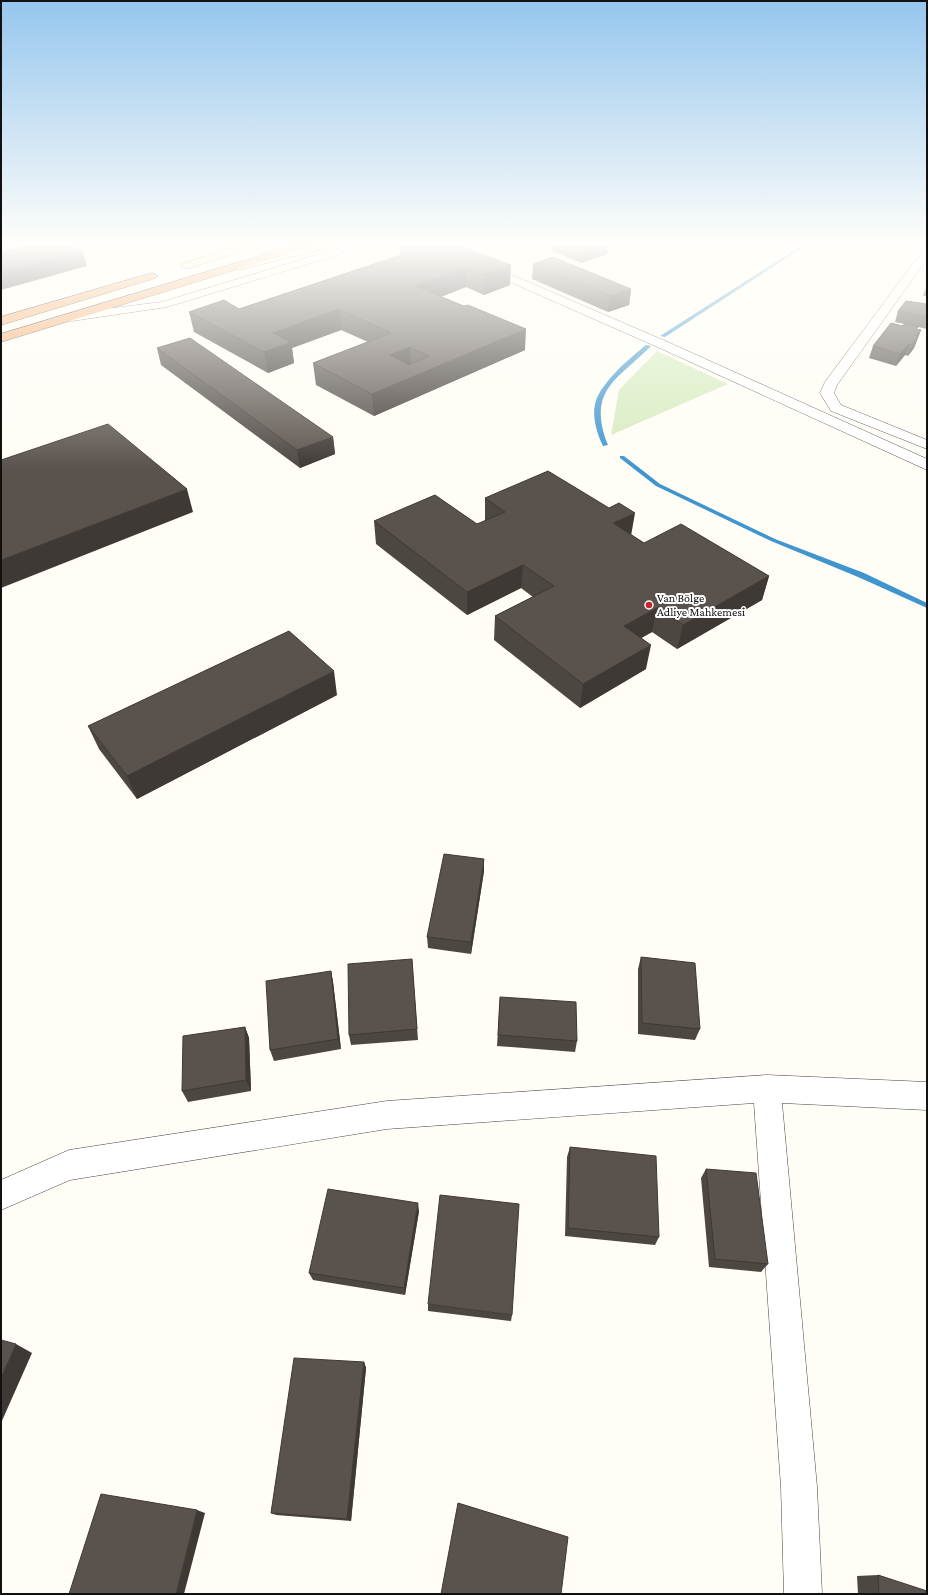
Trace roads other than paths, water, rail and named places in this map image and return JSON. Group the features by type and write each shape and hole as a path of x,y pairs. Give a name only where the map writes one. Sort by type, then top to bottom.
{"highway":[{"path":"1,338 60,320"}],"street":[{"path":"607,320 927,465"},
{"path":"877,320 830,385 827,393 836,408 927,445"},
{"path":"1,1195 69,1165 387,1115 767,1089 927,1096"},
{"path":"767,1089 800,1487 803,1594"}],"waterway":[{"path":"663,336 687,320"},
{"path":"605,445 598,419 597,409 600,397 619,372 648,346"},
{"path":"622,457 658,485 773,540 861,575 927,606"}],"place":[{"name":"Van Bölge Adliye Mahkemesi","path":"649,605"}]}
